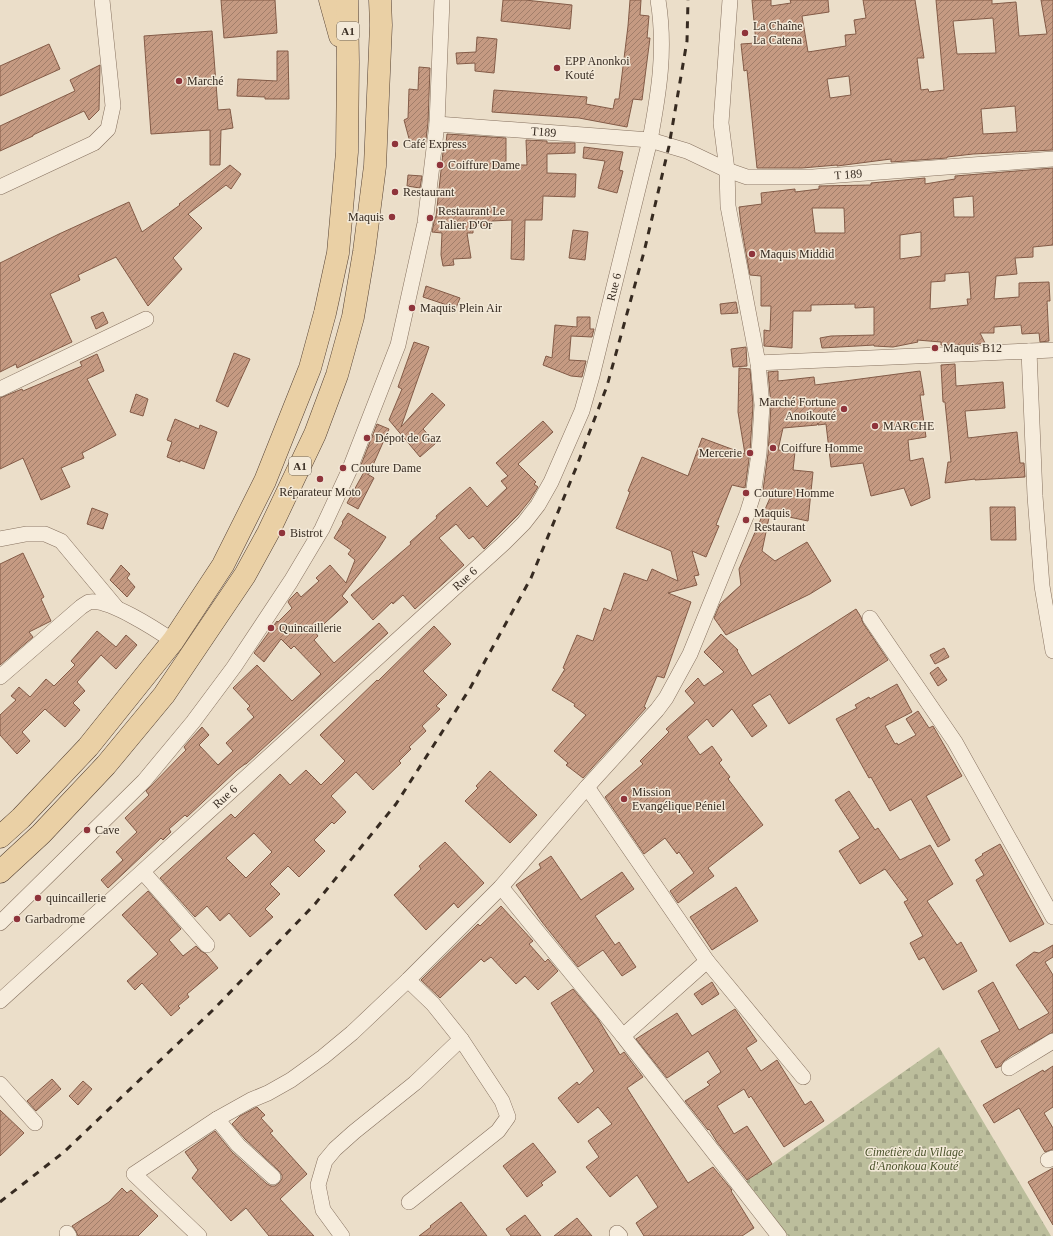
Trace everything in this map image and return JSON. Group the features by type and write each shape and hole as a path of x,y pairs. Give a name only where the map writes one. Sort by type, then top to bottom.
{"main road":[{"path":"330,0 348,62"},
{"name":"A1","path":"0,837 21,818 88,747 173,641 223,565 265,481 310,368 325,313 338,253 347,152 347,0"},
{"name":"A1","path":"0,872 41,834 106,765 164,695 245,575 268,533 315,434 337,375 353,317 364,252 375,166 381,25 380,0"},
{"path":"381,25 385,0"}],"street":[{"path":"0,187 94,143 108,128 113,106 102,0"},
{"path":"0,923 144,782 188,728 234,667 291,581 322,529 349,471 398,345 425,223 437,124 442,0"},
{"name":"Rue 6","path":"0,1001 504,543 524,523 538,505 551,482 582,410 594,369 650,140 657,103 662,61 661,18 658,0"},
{"path":"199,1236 134,1174 217,1119 291,1080 323,1057 352,1033 408,980 501,887 587,787 658,710 690,654 747,514 753,495 759,453 762,405 758,363 728,206 727,170 721,123 730,0"},
{"name":"T189","path":"437,124 650,140"},
{"name":"T 189","path":"650,140 687,151 747,178 813,177 1053,159"},
{"path":"0,389 146,318"},
{"path":"758,363 1053,350"},
{"path":"1029,351 1035,496 1042,586 1053,651"},
{"path":"0,539 26,534 45,534 61,541 116,608"},
{"path":"0,677 81,606 89,602 99,602 116,608 160,632 173,641"},
{"path":"870,618 955,742 1053,917"},
{"path":"587,787 707,961 803,1077"},
{"path":"143,872 207,945"},
{"path":"501,887 623,1036 779,1236"},
{"path":"623,1036 707,961"},
{"path":"408,980 433,1004 461,1039 502,1101 508,1117 498,1131 409,1202"},
{"path":"342,1236 323,1210 318,1185 325,1161 335,1149 415,1083 461,1039"},
{"path":"1008,1068 1053,1041"},
{"path":"0,1084 35,1123"},
{"path":"217,1119 238,1145 273,1177"}],"green space":[{"name":"Cimetière du Village d'Anonkoua Kouté","path":"939,1047 1051,1236 788,1236 743,1183"}],"building":[{"path":"221,0 275,0 277,33 224,38"},
{"path":"503,0 525,0 572,5 570,29 501,21"},
{"path":"630,0 641,0 640,15 649,16 647,38 650,38 642,100 633,99 627,127 579,118 492,112 494,90 587,97 586,104 613,109 615,99 619,99"},
{"path":"752,0 771,0 771,6 791,3 790,0 828,0 829,12 802,16 808,52 846,46 845,35 856,34 854,20 866,18 863,0 915,0 924,58 917,58 921,90 928,89 929,92 944,90 936,0 992,0 992,4 1016,2 1019,36 1047,34 1041,0 1053,0 1053,150 973,154 947,158 891,162 891,159 837,166 757,168 747,70 744,71 741,44 756,43","holes":["993,18 996,53 957,54 953,21","849,76 851,95 830,98 827,79","1015,106 1017,132 983,134 981,109"]},
{"path":"212,31 218,110 230,109 233,128 221,130 220,165 210,165 210,130 151,134 144,36"},
{"path":"477,37 497,39 494,73 475,71 475,63 457,64 456,53 476,52"},
{"path":"49,44 60,69 0,96 0,66"},
{"path":"277,51 288,51 289,99 265,99 265,97 237,96 238,79 277,81"},
{"path":"100,65 99,110 89,120 84,111 0,151 0,126 75,91 70,80"},
{"path":"419,67 430,68 428,123 425,147 411,146 404,120 408,118 409,89 418,90"},
{"path":"447,134 506,138 506,165 527,165 526,140 547,141 547,143 575,143 575,153 547,154 547,173 576,174 575,197 543,196 542,220 525,220 524,260 511,259 512,220 492,221 492,226 473,225 473,233 467,233 471,258 453,259 454,265 443,266 441,255 442,233 432,232 436,217 443,152 445,152"},
{"path":"584,147 623,152 619,170 623,171 617,193 598,188 605,161 583,158"},
{"path":"230,165 241,174 231,189 226,185 188,214 202,228 173,258 182,269 148,306 116,257 78,275 80,280 50,294 72,342 17,368 16,364 0,372 0,263 129,202 142,232 180,205 179,204"},
{"path":"1053,168 1053,245 1033,247 1033,257 1015,258 1017,274 996,276 994,299 1019,297 1019,283 1049,282 1050,301 1047,301 1049,341 1040,342 1039,333 1022,334 1021,325 994,327 994,333 980,333 985,343 973,345 941,345 941,342 917,340 918,342 893,347 874,345 822,348 820,338 831,336 874,335 874,307 855,308 855,304 811,305 811,311 793,311 792,348 764,346 764,330 770,331 771,306 761,306 761,276 750,275 739,207 762,204 761,193 795,189 795,192 819,189 819,186 871,185 871,183 925,178 925,184 955,179 955,176","holes":["973,196 974,217 954,217 953,198","812,208 844,208 845,233 815,233","921,232 921,256 900,259 900,235","969,272 971,299 967,299 968,305 930,309 931,282 945,281 945,274"]},
{"path":"408,175 422,176 420,188 407,186"},
{"path":"573,230 588,232 585,260 569,258"},
{"path":"426,286 460,298 456,308 423,297"},
{"path":"736,302 738,313 721,314 720,304"},
{"path":"103,312 108,323 96,329 91,317"},
{"path":"577,317 590,317 590,329 594,329 592,337 571,336 569,360 586,361 582,377 571,376 543,365 546,356 552,358 555,325 577,327"},
{"path":"414,342 429,347 401,427 432,393 445,405 423,429 436,443 420,457 389,420 402,389 398,387"},
{"path":"746,347 747,366 733,367 731,349"},
{"path":"234,353 250,359 228,407 216,401"},
{"path":"97,354 104,371 87,379 116,435 82,453 84,458 61,468 70,487 41,500 23,458 0,469 0,398 22,389 23,391 82,366 80,362"},
{"path":"955,364 956,386 1003,382 1005,408 965,411 968,438 1017,432 1020,463 1024,463 1025,477 975,479 945,483 948,462 951,462 945,402 943,402 941,365"},
{"path":"739,368 750,369 753,405 750,452 745,488 732,485 716,525 719,526 706,557 692,551 699,575 694,576 697,585 668,593 691,602 664,678 657,676 644,707 646,708 583,778 566,765 568,763 554,751 586,715 574,706 575,704 552,690 565,669 563,668 577,635 593,641 604,608 611,611 624,573 647,581 652,569 678,581 671,551 616,528 630,492 628,491 642,457 688,476 702,438 745,454 738,412"},
{"path":"778,371 778,381 814,377 815,385 920,371 924,395 920,395 926,437 908,440 910,461 923,458 930,498 911,506 904,488 871,496 863,463 831,467 826,424 818,425 818,423 817,425 783,428 778,450 795,452 793,470 813,472 808,521 770,513 762,551 775,561 807,542 831,581 810,594 726,635 714,618 720,604 741,585 739,569 773,491 763,490 768,454 771,405 768,372"},
{"path":"136,394 148,399 143,416 130,412"},
{"path":"175,419 199,429 200,425 217,432 204,469 167,457 172,442 167,440"},
{"path":"543,421 553,432 518,464 536,482 534,484 538,487 518,515 484,549 473,536 469,539 456,524 439,538 464,565 415,609 403,595 393,604 392,602 373,620 351,595 411,544 410,542 437,518 436,516 470,487 487,507 507,488 501,481 508,476 496,463"},
{"path":"377,424 389,429 369,474 359,470"},
{"path":"364,472 374,478 358,509 347,503"},
{"path":"990,507 1015,507 1016,540 991,540"},
{"path":"92,508 108,514 103,529 87,524"},
{"path":"348,513 386,537 342,596 348,602 315,632 318,636 314,640 334,663 379,623 388,633 187,817 185,815 169,829 171,832 163,840 161,838 108,888 101,880 123,860 116,852 137,832 125,818 149,795 146,791 186,750 184,747 190,740 202,727 209,735 199,745 218,765 233,751 226,743 254,717 247,709 250,706 233,688 257,665 292,701 321,674 294,646 291,649 281,639 264,662 254,653 277,621 278,622 292,608 288,602 290,599 297,592 301,597 319,581 316,578 330,565 346,583 355,560 348,554 351,550 334,538"},
{"path":"23,553 44,597 41,599 51,621 29,632 33,637 0,665 0,564"},
{"path":"121,565 130,574 127,578 135,587 127,597 110,580"},
{"path":"856,609 863,623 888,660 789,724 770,694 752,705 767,726 752,737 732,709 713,727 707,719 687,737 700,755 712,746 722,760 719,763 730,777 728,779 763,825 708,868 714,876 678,903 670,891 694,873 679,852 677,854 665,838 644,854 605,797 643,764 640,761 669,732 666,729 695,703 685,691 698,678 704,686 724,672 704,652 721,634 738,650 737,651 752,676"},
{"path":"434,626 451,644 423,671 447,695 436,706 440,709 422,726 426,731 409,747 411,749 399,761 401,763 373,790 356,772 331,796 346,812 334,824 332,822 314,840 325,851 299,877 288,866 270,884 280,894 265,909 273,917 250,937 229,913 220,921 207,906 195,917 160,878 231,814 235,818 280,774 290,785 306,770 321,785 345,761 320,735 377,680 378,681","holes":["254,833 272,852 246,878 226,858"]},
{"path":"97,631 116,647 126,635 137,645 116,669 101,655 77,682 85,691 73,703 80,710 65,727 45,709 22,732 30,741 17,754 0,735 0,715 16,700 11,696 19,687 30,697 46,679 54,686 75,665 71,661"},
{"path":"944,648 949,657 935,664 930,655"},
{"path":"938,667 947,680 938,686 930,673"},
{"path":"897,684 912,712 885,726 895,744 897,743 898,745 916,735 906,719 918,711 929,728 933,726 962,776 926,796 950,840 938,847 911,799 890,811 871,777 869,778 836,719 857,708 855,705 869,697 870,699"},
{"path":"490,771 537,815 510,843 465,801 478,788 476,786"},
{"path":"849,791 875,830 878,828 900,860 930,845 953,884 927,901 957,945 961,942 977,971 943,990 924,957 919,960 910,943 923,936 904,902 908,900 885,869 860,884 839,851 860,838 835,800"},
{"path":"445,842 484,883 458,908 454,903 426,930 394,895 421,869 419,866"},
{"path":"1000,844 1044,924 1010,942 976,880 984,875 975,860 983,855 982,854"},
{"path":"551,856 581,900 622,872 634,889 595,916 615,945 619,942 636,967 622,976 603,950 578,967 542,922 516,885 541,868 539,864"},
{"path":"736,887 758,921 712,950 690,917"},
{"path":"148,891 181,929 169,940 183,956 196,946 206,954 218,968 187,994 189,997 178,1006 180,1008 171,1016 142,983 135,990 127,981 158,954 122,915"},
{"path":"501,906 533,941 529,944 545,962 548,959 558,971 538,990 525,976 516,984 491,957 484,962 481,959 440,998 421,980 478,924 480,926"},
{"path":"1053,945 1053,957 1045,962 1053,975 1053,1032 1012,1055 1004,1061 1001,1066 996,1068 981,1041 1000,1031 978,991 993,982 1019,1030 1049,1013 1016,965 1034,952 1039,953"},
{"path":"712,982 719,994 702,1005 694,994"},
{"path":"573,989 598,1019 620,1055 624,1052 643,1077 627,1088 688,1183 713,1167 732,1190 731,1191 754,1228 742,1236 644,1236 636,1223 658,1207 637,1175 610,1197 586,1167 599,1157 588,1141 612,1124 598,1107 578,1123 558,1098 577,1082 579,1085 594,1071 551,1003"},
{"path":"735,1009 757,1041 746,1048 761,1071 777,1060 805,1105 811,1101 824,1121 784,1147 751,1096 749,1098 744,1089 717,1106 734,1134 747,1126 772,1164 747,1180 717,1142 709,1129 708,1130 685,1101 710,1085 707,1082 721,1072 708,1051 667,1078 636,1039 677,1013 692,1036"},
{"path":"1053,1066 1053,1107 1044,1113 1053,1128 1053,1149 1045,1152 1019,1108 994,1123 983,1105 1043,1070 1044,1072"},
{"path":"52,1079 61,1089 36,1111 27,1101"},
{"path":"83,1081 92,1089 78,1105 69,1096"},
{"path":"257,1107 265,1115 261,1118 273,1131 270,1133 307,1174 280,1199 314,1236 269,1236 246,1208 231,1221 192,1178 198,1170 185,1152 215,1131 232,1152 267,1184 275,1186 279,1183 282,1179 282,1175 279,1171 245,1139 232,1124 240,1116"},
{"path":"0,1110 24,1133 0,1156"},
{"path":"533,1143 556,1172 541,1183 543,1185 527,1197 503,1166"},
{"path":"1053,1168 1053,1225 1028,1182"},
{"path":"122,1188 127,1193 131,1190 158,1216 138,1236 78,1236 72,1226 109,1202"},
{"path":"461,1202 487,1236 419,1236 431,1227 430,1226"},
{"path":"525,1215 541,1236 511,1236 506,1229"},
{"path":"577,1218 592,1236 554,1236"}],"railway":[{"path":"0,1202 64,1152 213,1010 315,904 396,804 469,690 531,578 576,468 607,386 644,252 669,146 687,41 688,0"}],"place":[{"name":"La Chaîne La Catena","path":"745,33"},
{"name":"EPP Anonkoi Kouté","path":"557,68"},
{"name":"Marché","path":"179,81"},
{"name":"Café Express","path":"395,144"},
{"name":"Coiffure Dame","path":"440,165"},
{"name":"Restaurant","path":"395,192"},
{"name":"Maquis","path":"392,217"},
{"name":"Restaurant Le Talier D'Or","path":"430,218"},
{"name":"Maquis Middid","path":"752,254"},
{"name":"Maquis Plein Air","path":"412,308"},
{"name":"Maquis B12","path":"935,348"},
{"name":"Marché Fortune Anoikouté","path":"844,409"},
{"name":"MARCHE","path":"875,426"},
{"name":"Dépot de Gaz","path":"367,438"},
{"name":"Coiffure Homme","path":"773,448"},
{"name":"Mercerie","path":"750,453"},
{"name":"Couture Dame","path":"343,468"},
{"name":"Réparateur Moto","path":"320,479"},
{"name":"Couture Homme","path":"746,493"},
{"name":"Maquis Restaurant","path":"746,520"},
{"name":"Bistrot","path":"282,533"},
{"name":"Quincaillerie","path":"271,628"},
{"name":"Mission Evangélique Péniel","path":"624,799"},
{"name":"Cave","path":"87,830"},
{"name":"quincaillerie","path":"38,898"},
{"name":"Garbadrome","path":"17,919"}]}
